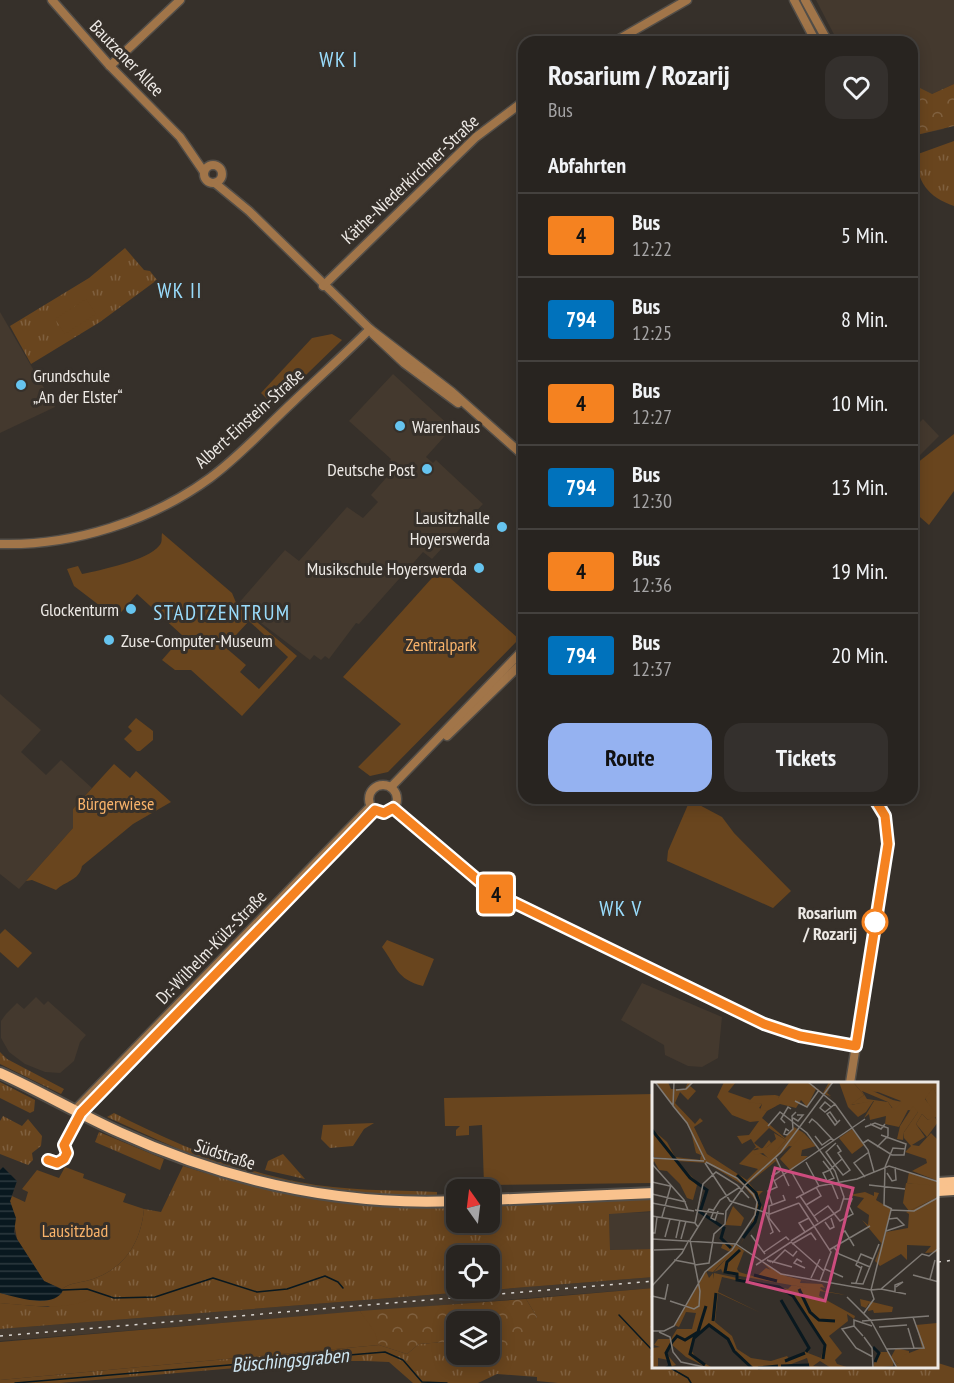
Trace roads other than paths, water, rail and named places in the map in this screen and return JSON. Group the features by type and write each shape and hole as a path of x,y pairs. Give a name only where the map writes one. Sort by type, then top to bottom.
{"main road":[{"name":"Südstraße","path":"0,1073 150,1145 224,1173 266,1185 374,1201 446,1201"},
{"path":"939,1183 954,1182"},
{"path":"939,1191 954,1190"},
{"path":"500,1200 652,1193"}],"street":[{"name":"Bautzener Allee","path":"52,0 110,66 180,137 201,164 207,168 219,168 218,181"},
{"path":"110,66 180,0"},
{"path":"624,36 687,0"},
{"path":"794,0 813,36"},
{"path":"805,0 825,36"},
{"name":"Käthe-Niederkirchner-Straße","path":"323,286 476,137 518,106"},
{"name":"Bautzener Allee","path":"207,168 206,180 218,181 323,286 370,329 472,410 518,451"},
{"name":"Albert-Einstein-Straße","path":"0,544 38,543 85,534 129,521 181,496 225,466 370,329"},
{"name":"Dr.-Wilhelm-Külz-Straße","path":"393,789 518,655"},
{"name":"Dr.-Wilhelm-Külz-Straße","path":"393,789 518,667"},
{"name":"Dr.-Wilhelm-Külz-Straße","path":"381,784 393,789 397,800 391,810 381,813 373,808 369,797 372,789 381,784"},
{"path":"850,1082 888,844 885,816 878,804"},
{"name":"Dr.-Wilhelm-Külz-Straße","path":"78,1112 373,808"}],"waterway":[{"path":"63,1290 87,1289 114,1298 155,1297 213,1278 257,1292 287,1289 325,1276 338,1282 343,1288"},
{"path":"619,1315 652,1350"},
{"name":"Büschingsgraben","path":"15,1383 385,1352 403,1360 422,1382 447,1383"},
{"path":"670,1368 688,1378 691,1383"}],"railway":[{"path":"939,1262 954,1260"},
{"path":"0,1336 652,1281"}],"place":[{"name":"Grundschule „An der Elster“","path":"21,385"},
{"name":"Warenhaus","path":"400,426"},
{"name":"Deutsche Post","path":"427,469"},
{"name":"Lausitzhalle Hoyerswerda","path":"502,527"},
{"name":"Musikschule Hoyerswerda","path":"479,568"},
{"name":"Glockenturm","path":"131,609"},
{"name":"Zuse-Computer-Museum","path":"109,640"},
{"name":"Rosarium / Rozarij","path":"875,922"}],"district":[{"name":"WK I","path":"339,59"},
{"name":"WK II","path":"180,290"},
{"name":"STADTZENTRUM","path":"222,612"},
{"name":"WK V","path":"621,908"}],"park label":[{"name":"Zentralpark","path":"441,644"},
{"name":"Bürgerwiese","path":"116,803"},
{"name":"Lausitzbad","path":"75,1230"}]}
